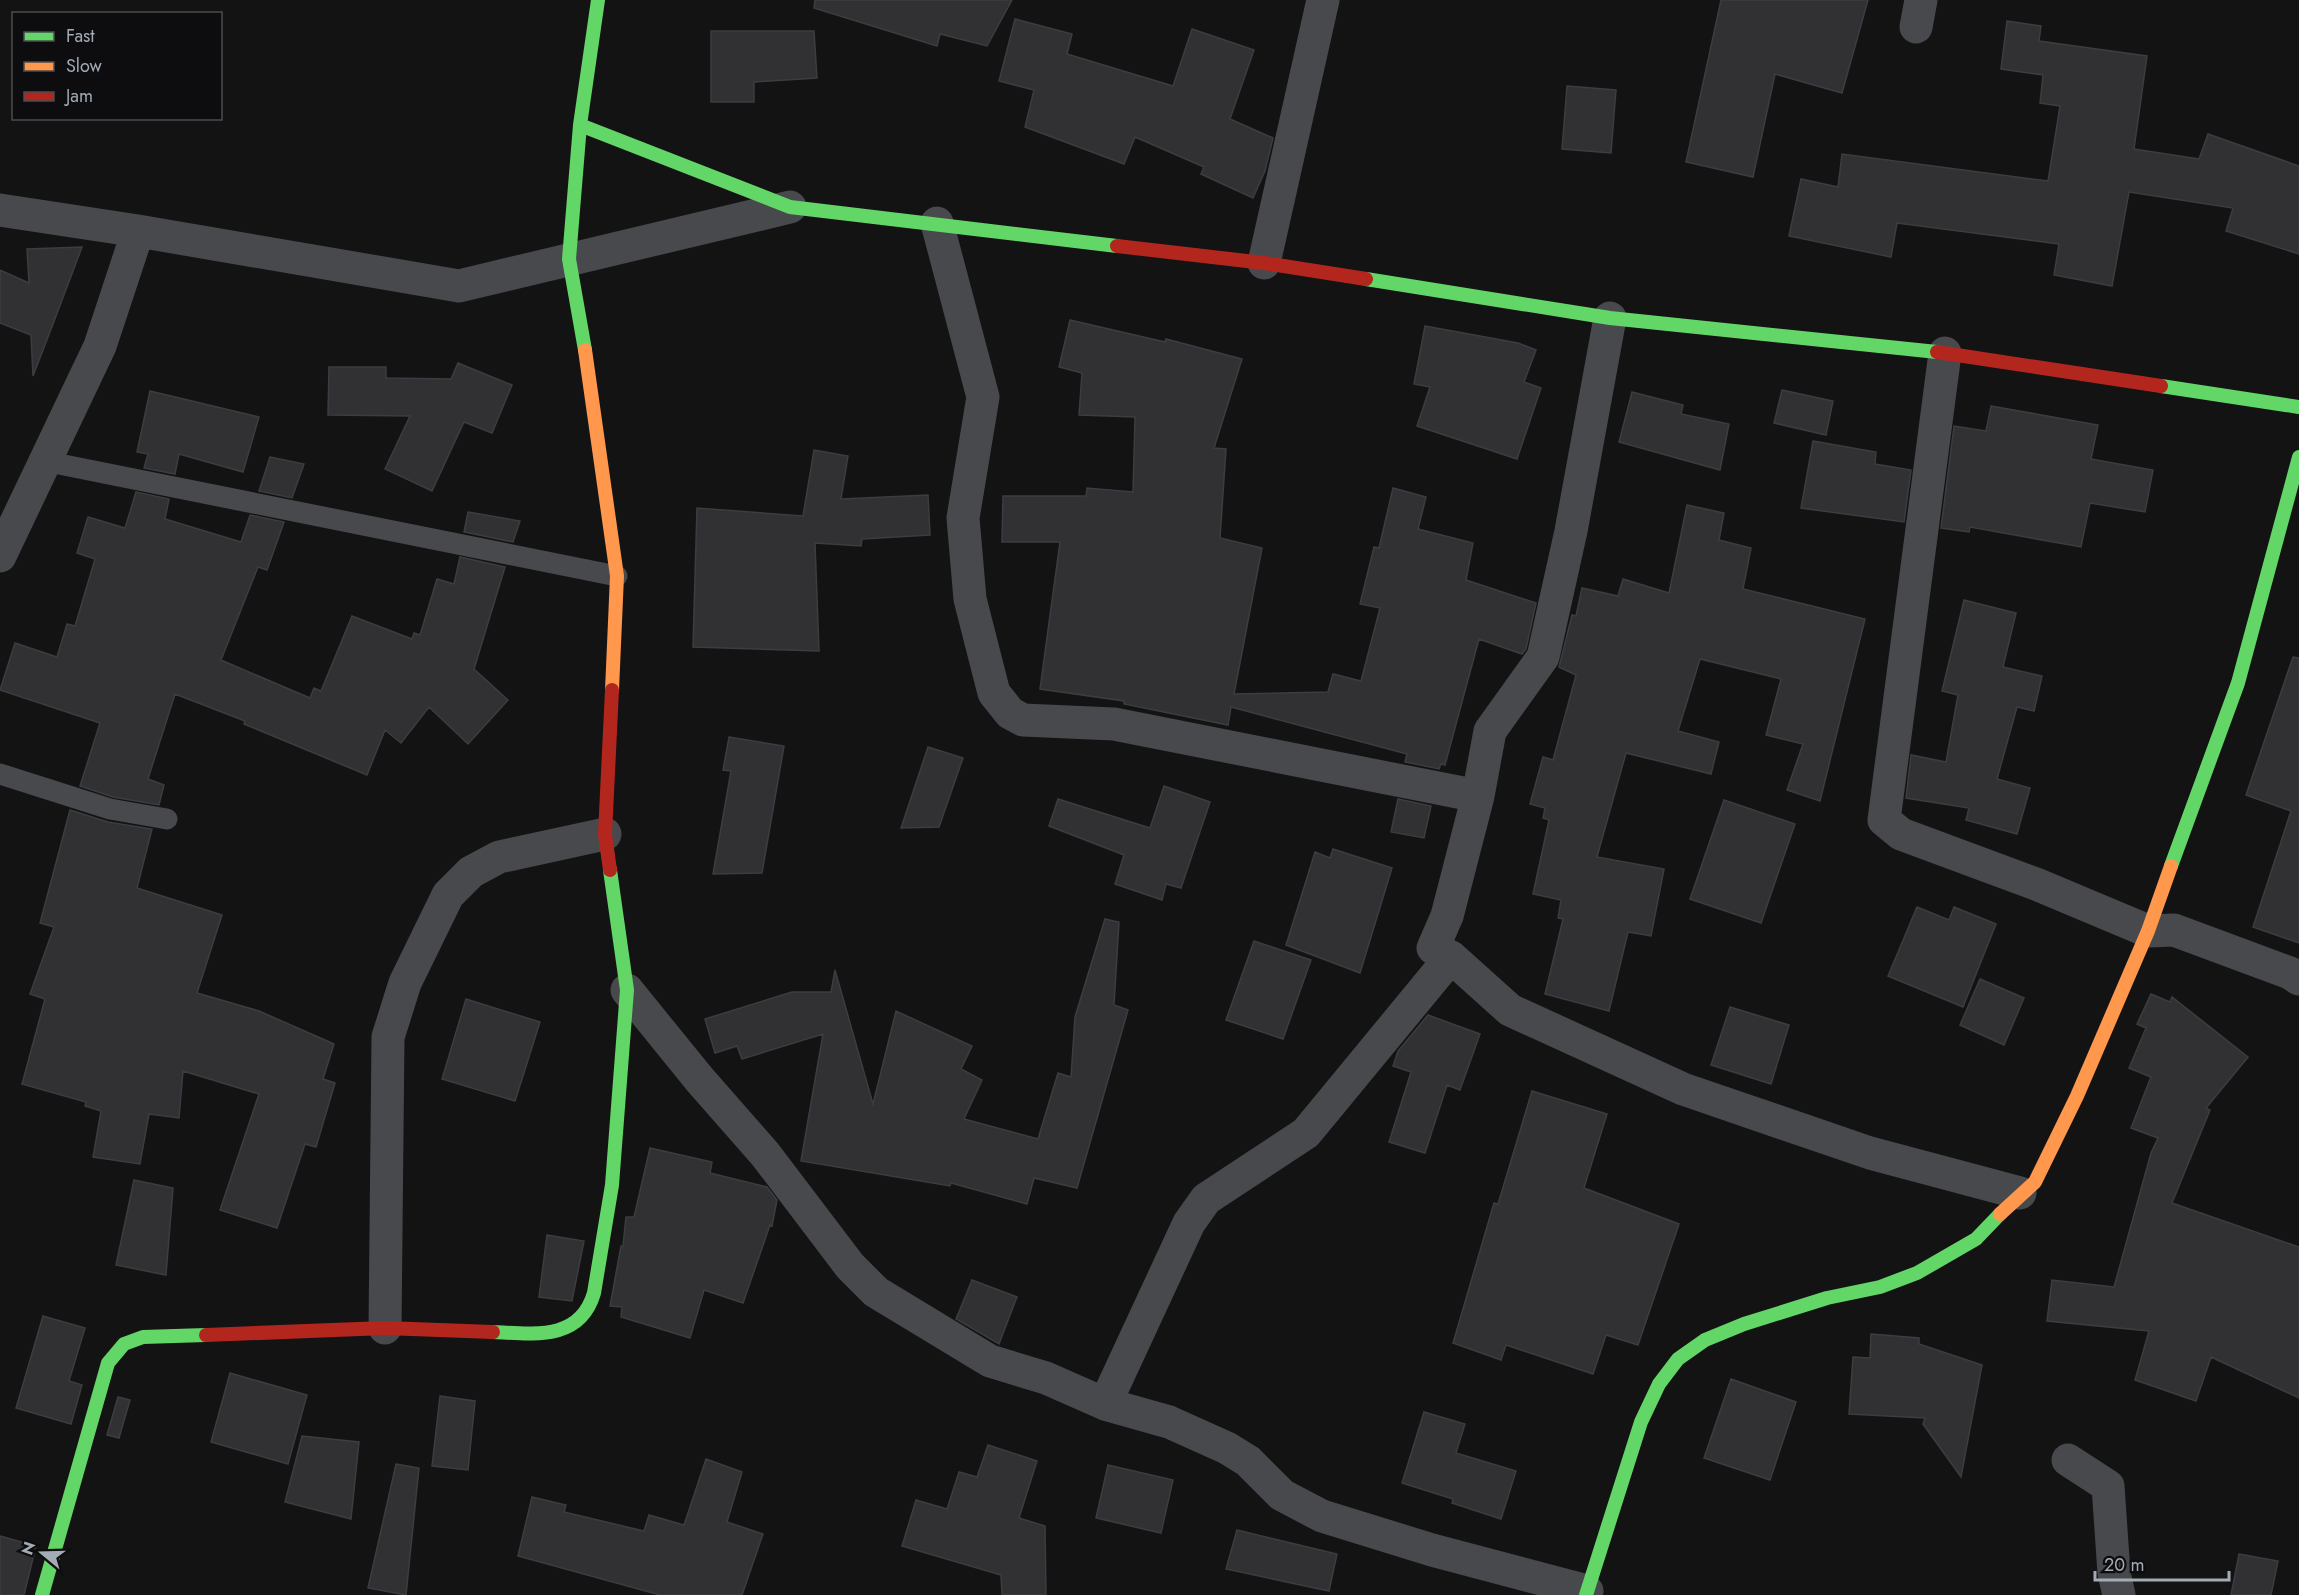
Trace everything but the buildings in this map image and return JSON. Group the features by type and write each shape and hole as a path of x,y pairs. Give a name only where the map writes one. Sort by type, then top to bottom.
{"street":[{"path":"42,1595 108,1363 124,1344 142,1337 385,1328 545,1334 578,1322 589,1310 602,1252 612,1185 627,990 605,834 617,576 580,318 568,259 580,125 598,0"},
{"path":"1264,263 1323,0"},
{"path":"580,125 790,207 1264,263 1610,318 1945,353 2299,407"},
{"path":"0,210 138,231 459,286 790,207"},
{"path":"937,223 983,397 963,518 970,599 994,693 1001,704 1010,713 1023,720 1114,724 1478,796"},
{"path":"0,556 100,346 138,231"},
{"path":"1610,318 1571,531 1543,657 1490,731 1478,796 1447,916 1433,948 1451,957 1510,1010 1683,1089 1870,1153 2020,1193"},
{"path":"1945,353 1884,820 1901,834 2036,884 2148,931 2174,930 2299,979"},
{"path":"627,990 700,1080 765,1154 850,1266 876,1292 990,1361 1046,1378 1105,1404 1169,1422 1227,1448 1248,1461 1282,1495 1322,1516 1432,1550 1587,1593 1641,1422 1659,1384 1678,1359 1705,1340 1744,1324 1827,1298 1880,1287 1917,1273 1976,1239 2020,1193 2035,1182 2077,1096 2148,931 2238,683 2299,457"},
{"path":"385,1328 388,1037 409,974 448,895 471,872 499,857 605,834"},
{"path":"1105,1404 1189,1223 1206,1199 1306,1133 1451,957"},
{"path":"2068,1460 2108,1486 2114,1573 2119,1595"}],"lane":[{"path":"44,461 617,576"},
{"path":"0,774 110,809 167,819"}],"traffic: fast":[{"path":"585,350 569,259 580,125 598,0"},
{"path":"580,125 790,207 1117,246"},
{"path":"1366,279 1610,318 1937,352"},
{"path":"2161,386 2299,407"},
{"path":"2171,866 2238,683 2299,457"},
{"path":"493,1332 539,1333 567,1327 578,1320 587,1309 594,1293 612,1185 627,990 610,870"},
{"path":"1586,1595 1641,1422 1659,1384 1678,1359 1705,1340 1744,1324 1827,1298 1880,1287 1917,1273 1976,1239 2000,1214"},
{"path":"42,1595 108,1363 124,1344 143,1337 206,1335"}],"traffic: slow":[{"path":"585,350 617,576 612,690"},
{"path":"2000,1214 2035,1182 2077,1096 2148,931 2171,866"}],"traffic: jam":[{"path":"1117,246 1264,263 1366,279"},
{"path":"1937,352 2161,386"},
{"path":"610,870 605,834 612,690"},
{"path":"206,1335 385,1328 493,1332"}]}
